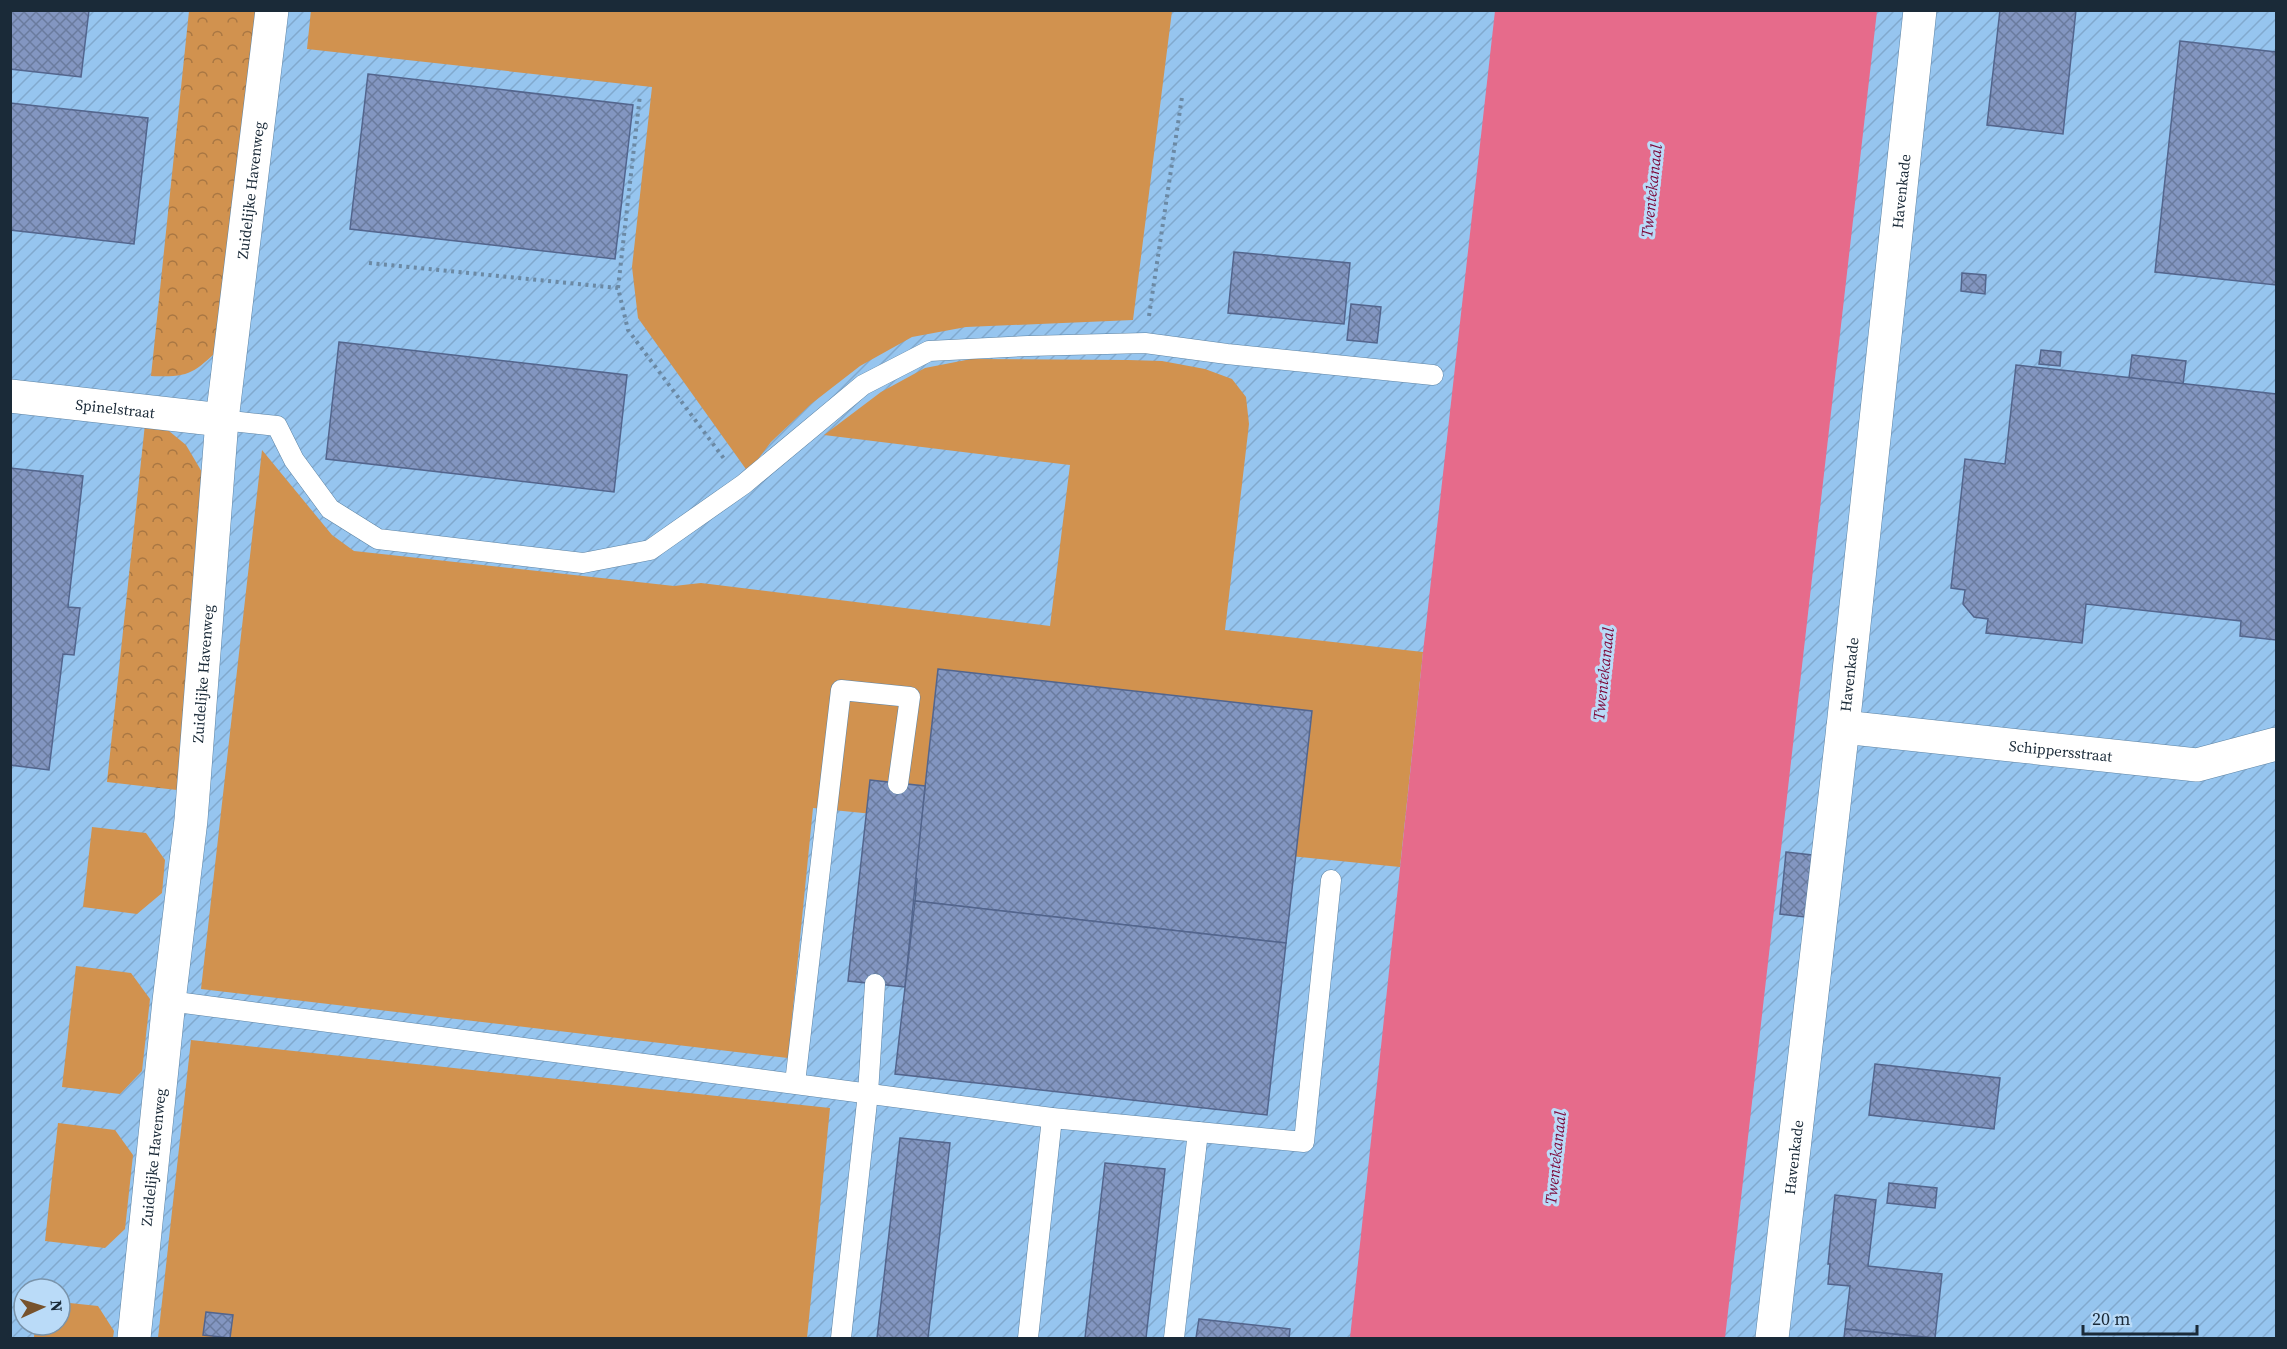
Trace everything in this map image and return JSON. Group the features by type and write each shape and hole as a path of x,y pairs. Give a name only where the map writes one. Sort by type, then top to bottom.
{"street":[{"name":"Zuidelijke Havenweg","path":"134,1338 169,1001 191,820 222,420 272,10"},
{"name":"Havenkade","path":"1772,1338 1843,727 1920,10"},
{"name":"Spinelstraat","path":"10,396 222,420"},
{"name":"Schippersstraat","path":"1843,727 2197,765 2277,744"}],"lane":[{"path":"222,420 277,426 294,460 330,508 378,539 584,563 650,550 744,484 863,385 929,351 1145,343 1227,354 1433,375"},
{"path":"795,1083 841,690 910,697 898,784"},
{"path":"169,1001 1052,1118 1304,1142 1331,880"},
{"path":"841,1338 868,1093 875,984"},
{"path":"1028,1338 1052,1118"},
{"path":"1174,1338 1198,1132"}],"path":[{"path":"640,94 618,288 628,330 744,484"},
{"path":"1145,343 1182,97"},
{"path":"369,263 618,288"}],"shaded area":[{"name":"Twentekanaal","path":"10,11 2276,11 2276,1338 11,1338"}],"green space":[{"path":"311,10 1172,11 1133,320 966,327 912,337 860,366 811,404 771,442 748,472 638,318 632,267 652,87 307,49"},
{"path":"189,11 260,11 224,345 206,362 192,371 175,376 151,376"},
{"path":"971,359 1162,361 1205,369 1232,379 1246,397 1249,424 1225,630 1423,652 1400,867 813,808 788,1058 201,989 262,450 332,535 354,551 674,586 701,583 1050,626 1070,465 824,435 881,392 925,368"},
{"path":"145,424 169,431 186,445 209,484 177,790 107,782"},
{"path":"92,827 146,833 165,860 162,893 137,914 83,907"},
{"path":"76,966 131,973 150,999 142,1071 120,1094 62,1087"},
{"path":"191,1040 830,1108 807,1338 158,1338"},
{"path":"58,1123 115,1130 133,1155 125,1229 105,1248 45,1241"},
{"path":"72,1303 98,1306 114,1331 113,1338 34,1338 72,1337"}],"water":[{"path":"1495,11 1877,11 1725,1338 1350,1338 1423,652"}],"building":[{"path":"10,10 89,10 81,77 10,69"},
{"path":"2000,10 2076,10 2063,134 1987,125"},
{"path":"2180,41 2276,52 2276,285 2155,272"},
{"path":"368,74 633,105 615,259 350,229"},
{"path":"10,103 148,118 134,244 10,230"},
{"path":"1234,252 1350,263 1344,324 1228,313"},
{"path":"1962,273 1986,275 1985,294 1961,291"},
{"path":"1351,304 1381,307 1377,343 1347,340"},
{"path":"339,342 627,375 614,492 326,459"},
{"path":"2041,350 2061,352 2060,366 2039,364"},
{"path":"2132,355 2186,361 2183,384 2129,378"},
{"path":"2016,365 2276,394 2276,640 2240,636 2241,621 2086,604 2082,643 1986,633 1988,619 1974,617 1963,604 1965,590 1951,588 1965,459 2005,464"},
{"path":"10,468 83,476 68,607 80,608 74,655 63,654 49,770 10,765"},
{"path":"938,669 1312,711 1286,943 915,901 917,879 915,878"},
{"path":"870,780 925,786 905,987 848,981"},
{"path":"1786,852 1812,855 1805,917 1780,914"},
{"path":"915,901 1286,943 1267,1115 895,1074"},
{"path":"1875,1064 2000,1078 1994,1129 1869,1115"},
{"path":"900,1138 950,1143 928,1338 877,1338"},
{"path":"1105,1163 1165,1169 1146,1338 1085,1338"},
{"path":"1889,1183 1937,1188 1935,1208 1887,1203"},
{"path":"1835,1195 1876,1200 1868,1266 1942,1274 1935,1338 1845,1329 1850,1286 1828,1284"},
{"path":"206,1312 233,1315 230,1338 203,1335"},
{"path":"1199,1319 1290,1329 1289,1338 1196,1338"},
{"path":"1845,1329 1931,1338 1844,1338"}]}
